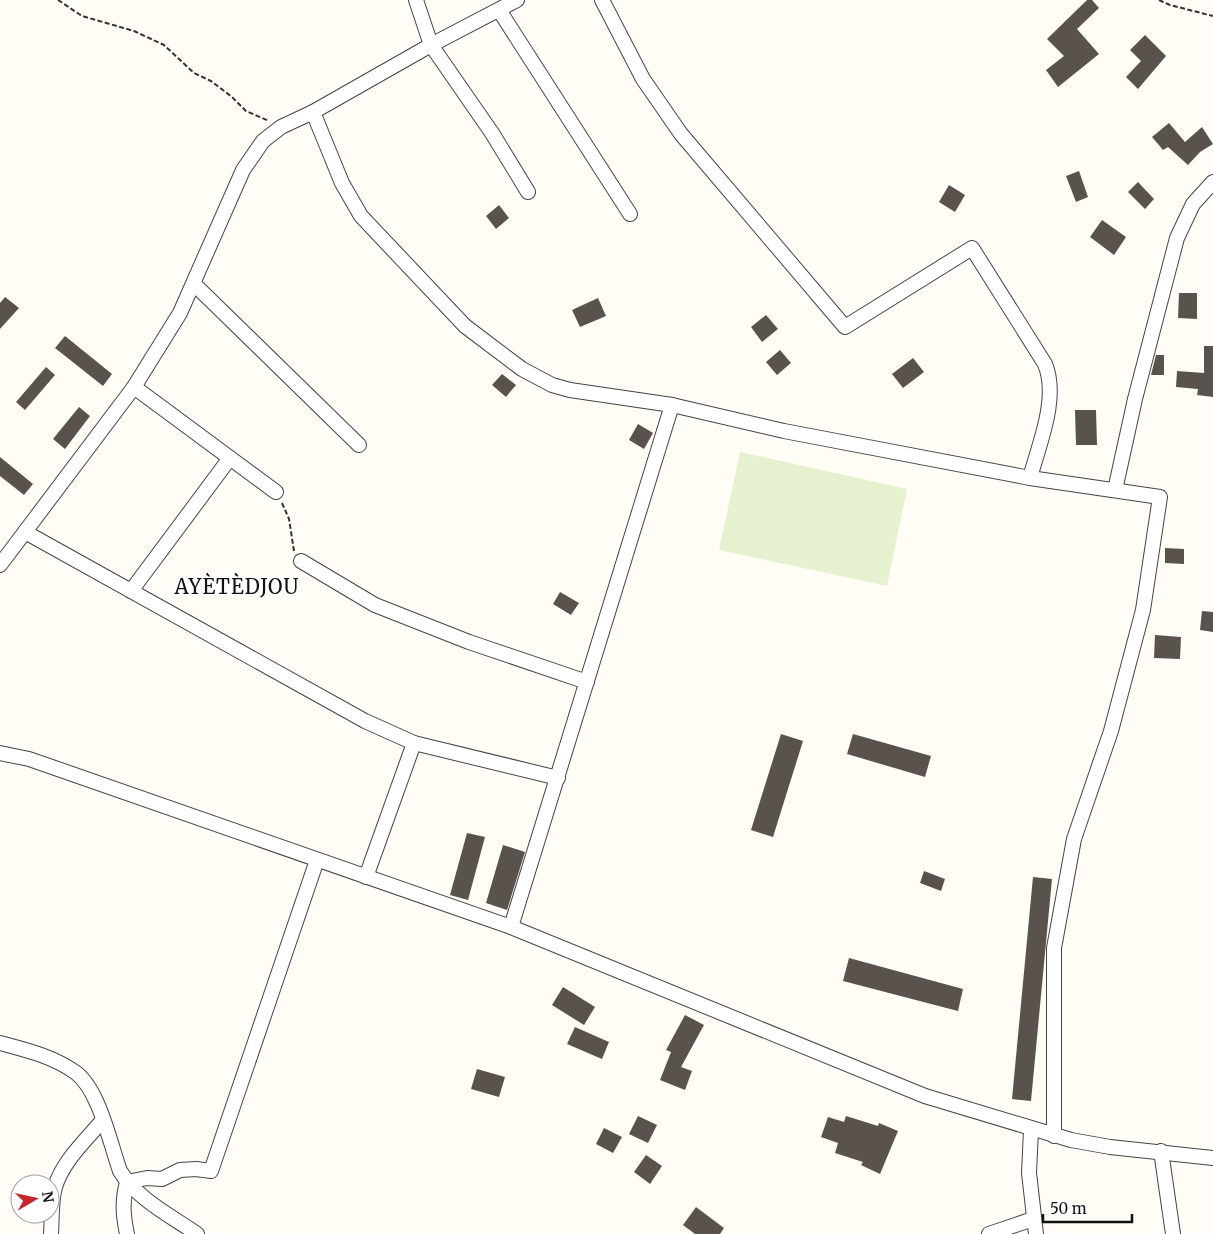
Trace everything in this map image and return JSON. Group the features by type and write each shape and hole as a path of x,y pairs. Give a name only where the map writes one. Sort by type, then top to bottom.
{"street":[{"path":"416,0 431,45 483,120 528,192"},
{"path":"0,565 134,387 180,313 243,170 263,141 282,127 313,112 431,45 517,0"},
{"path":"602,0 643,79 681,134 845,327 972,248 1045,364 1050,377 1050,398 1030,478"},
{"path":"499,10 630,214"},
{"path":"313,112 342,183 361,216 464,326 481,341 522,369 552,385 570,390 672,405 784,431 1030,478 1160,497 1144,610 1111,731 1074,839 1054,948 1054,1136"},
{"path":"1116,490 1135,399 1177,238 1193,204 1213,182"},
{"path":"194,284 359,445"},
{"path":"134,387 276,492"},
{"path":"511,927 672,405"},
{"path":"131,591 230,458"},
{"path":"25,532 328,702 414,743 558,778"},
{"path":"301,561 350,591 390,611 469,642 587,682"},
{"path":"366,877 414,743"},
{"path":"0,753 29,759 511,927 926,1096 1054,1136 1110,1147 1213,1158"},
{"path":"127,1182 147,1178 162,1179 180,1170 196,1168 211,1172 317,860"},
{"path":"0,1043 46,1056 76,1072 91,1091 120,1171 127,1182 197,1234"},
{"path":"51,1234 54,1188 66,1164 102,1121"},
{"path":"1031,1130 1029,1173 1036,1234"},
{"path":"1161,1152 1172,1234"},
{"path":"127,1182 122,1199 127,1234"},
{"path":"989,1234 1033,1219"}],"path":[{"path":"58,0 82,16 134,31 164,45 194,73 211,81 232,97 246,111 282,127"},
{"path":"1159,0 1180,8 1213,16"},
{"path":"276,492 289,519 294,554 301,561"}],"green space":[{"path":"740,452 907,489 887,586 719,550"}],"building":[{"path":"1087,0 1092,0 1099,8 1077,29 1099,54 1058,87 1046,70 1064,56 1047,39"},
{"path":"1145,35 1166,56 1138,89 1126,77 1141,61 1130,50"},
{"path":"1169,123 1185,142 1202,127 1213,144 1200,152 1188,165 1168,147 1163,150 1152,137"},
{"path":"1079,171 1088,197 1076,202 1066,176"},
{"path":"1138,182 1154,199 1145,209 1128,192"},
{"path":"949,185 965,195 955,212 939,202"},
{"path":"499,205 509,218 496,229 486,216"},
{"path":"1102,220 1126,237 1114,255 1090,237"},
{"path":"1179,293 1197,293 1197,319 1178,318"},
{"path":"5,297 19,308 0,329 0,303"},
{"path":"598,298 606,316 580,327 572,310"},
{"path":"766,315 778,329 762,342 751,327"},
{"path":"65,336 112,374 103,386 55,348"},
{"path":"1204,346 1213,346 1213,397 1197,395 1198,389 1176,387 1177,371 1204,373"},
{"path":"780,350 791,363 777,375 766,362"},
{"path":"1156,355 1164,355 1164,375 1151,375"},
{"path":"913,358 924,372 903,388 892,374"},
{"path":"46,367 55,375 25,410 16,402"},
{"path":"502,374 516,385 506,397 492,385"},
{"path":"79,407 90,416 65,449 53,439"},
{"path":"1075,410 1096,410 1097,445 1076,445"},
{"path":"638,424 653,433 644,449 629,440"},
{"path":"0,457 33,484 24,495 0,476"},
{"path":"1165,548 1184,549 1184,564 1165,563"},
{"path":"560,592 579,603 571,615 553,604"},
{"path":"1202,611 1213,612 1213,632 1200,630"},
{"path":"1155,635 1181,637 1180,659 1154,658"},
{"path":"781,734 803,741 773,837 751,830"},
{"path":"853,734 931,756 925,777 847,754"},
{"path":"467,833 485,837 468,900 450,895"},
{"path":"503,845 525,852 507,910 486,903"},
{"path":"924,871 945,879 941,891 920,883"},
{"path":"1033,877 1052,879 1031,1101 1012,1099"},
{"path":"849,958 963,989 958,1011 843,981"},
{"path":"563,987 595,1007 584,1025 552,1005"},
{"path":"685,1015 704,1025 681,1067 692,1071 685,1090 660,1080 671,1052 666,1050"},
{"path":"575,1027 609,1042 602,1059 567,1044"},
{"path":"477,1069 505,1077 499,1097 471,1089"},
{"path":"638,1116 657,1125 648,1143 629,1134"},
{"path":"846,1116 878,1126 879,1123 898,1131 880,1174 861,1165 863,1162 835,1153 838,1143 821,1137 828,1117 844,1122"},
{"path":"604,1128 622,1137 613,1153 596,1144"},
{"path":"646,1155 662,1166 650,1184 634,1172"},
{"path":"696,1207 724,1228 720,1234 695,1234 683,1225"}],"district":[{"name":"AYÈTÈDJOU","path":"237,587"}]}
